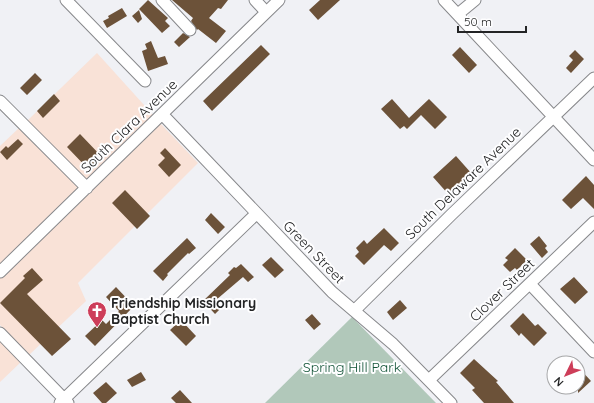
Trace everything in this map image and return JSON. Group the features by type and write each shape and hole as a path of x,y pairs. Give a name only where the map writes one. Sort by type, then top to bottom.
{"street":[{"path":"66,0 145,81"},
{"path":"162,0 190,30"},
{"path":"255,0 266,12"},
{"name":"South Clara Avenue","path":"0,272 279,0"},
{"path":"444,0 594,160"},
{"path":"458,14 475,0"},
{"name":"South Delaware Avenue","path":"354,311 594,78"},
{"path":"0,101 87,188"},
{"name":"Green Street","path":"162,114 332,292 393,344 451,403"},
{"path":"0,333 64,402 256,214"},
{"name":"Clover Street","path":"429,380 594,222"},
{"path":"530,284 594,352"}],"shaded area":[{"path":"97,53 154,116 88,181 27,121"},
{"path":"160,123 198,163 78,283 86,301 29,355 0,325 0,278"},
{"path":"19,128 80,188 0,265 0,146"},
{"path":"0,340 21,362 0,382"}],"green space":[{"name":"Spring Hill Park","path":"352,317 436,403 265,403"}],"building":[{"path":"148,0 168,18 165,21 170,26 162,33 139,9"},
{"path":"172,0 228,0 221,9 218,8 209,18 226,31 216,43 198,29 197,30 191,21 193,18"},
{"path":"320,0 340,0 318,20 309,10"},
{"path":"122,8 127,16 107,28 103,21 109,18 108,16"},
{"path":"139,10 142,19 138,23 132,16"},
{"path":"183,33 190,37 179,47 174,42"},
{"path":"151,41 158,58 165,56 168,64 148,71 142,51 147,49 145,44"},
{"path":"261,45 270,54 212,111 203,101"},
{"path":"460,47 477,65 469,73 452,55"},
{"path":"575,50 584,59 571,73 566,68 573,60 569,56"},
{"path":"35,73 42,80 27,95 20,88"},
{"path":"54,94 60,101 43,118 37,111"},
{"path":"392,99 409,118 429,99 447,117 435,129 421,115 407,129 404,126 400,129 381,109"},
{"path":"80,134 103,158 90,171 67,147"},
{"path":"18,139 23,144 7,160 0,152 6,146 8,148"},
{"path":"165,148 181,165 169,177 158,165 165,158 160,153"},
{"path":"456,156 472,174 449,195 433,177"},
{"path":"586,176 594,185 594,209 583,198 571,209 562,200"},
{"path":"125,190 150,216 137,229 112,203"},
{"path":"211,213 225,227 218,234 205,220"},
{"path":"384,228 399,243 391,251 384,245 364,265 355,256 359,252 356,248 364,240 367,244"},
{"path":"539,236 547,246 545,248 548,252 542,258 530,244"},
{"path":"187,238 196,248 189,254 188,253 167,274 168,275 163,281 153,271"},
{"path":"515,248 527,260 517,270 515,268 510,272 503,265 508,260 505,258"},
{"path":"271,257 284,270 275,278 262,265"},
{"path":"241,264 254,277 248,282 243,277 216,300 222,307 215,314 203,301 230,275 228,273 234,267 236,268"},
{"path":"32,268 43,280 27,294 71,339 52,356 0,303 25,278 23,276"},
{"path":"574,277 588,292 575,304 560,289"},
{"path":"116,287 134,306 95,346 85,336 102,320 106,324 119,311 106,297"},
{"path":"400,300 407,308 393,320 387,312"},
{"path":"523,313 535,326 538,324 547,333 534,346 521,333 519,336 510,326"},
{"path":"312,314 321,324 314,330 305,320"},
{"path":"181,320 196,336 186,346 170,330"},
{"path":"474,359 498,381 496,382 514,403 484,403 472,390 475,388 460,373"},
{"path":"141,372 146,380 132,387 127,380"},
{"path":"586,376 591,381 586,386"},
{"path":"106,382 117,393 106,403 102,403 93,393"},
{"path":"180,390 192,403 176,403 171,398"}],"place":[{"name":"Friendship Missionary Baptist Church","path":"97,328"}]}
